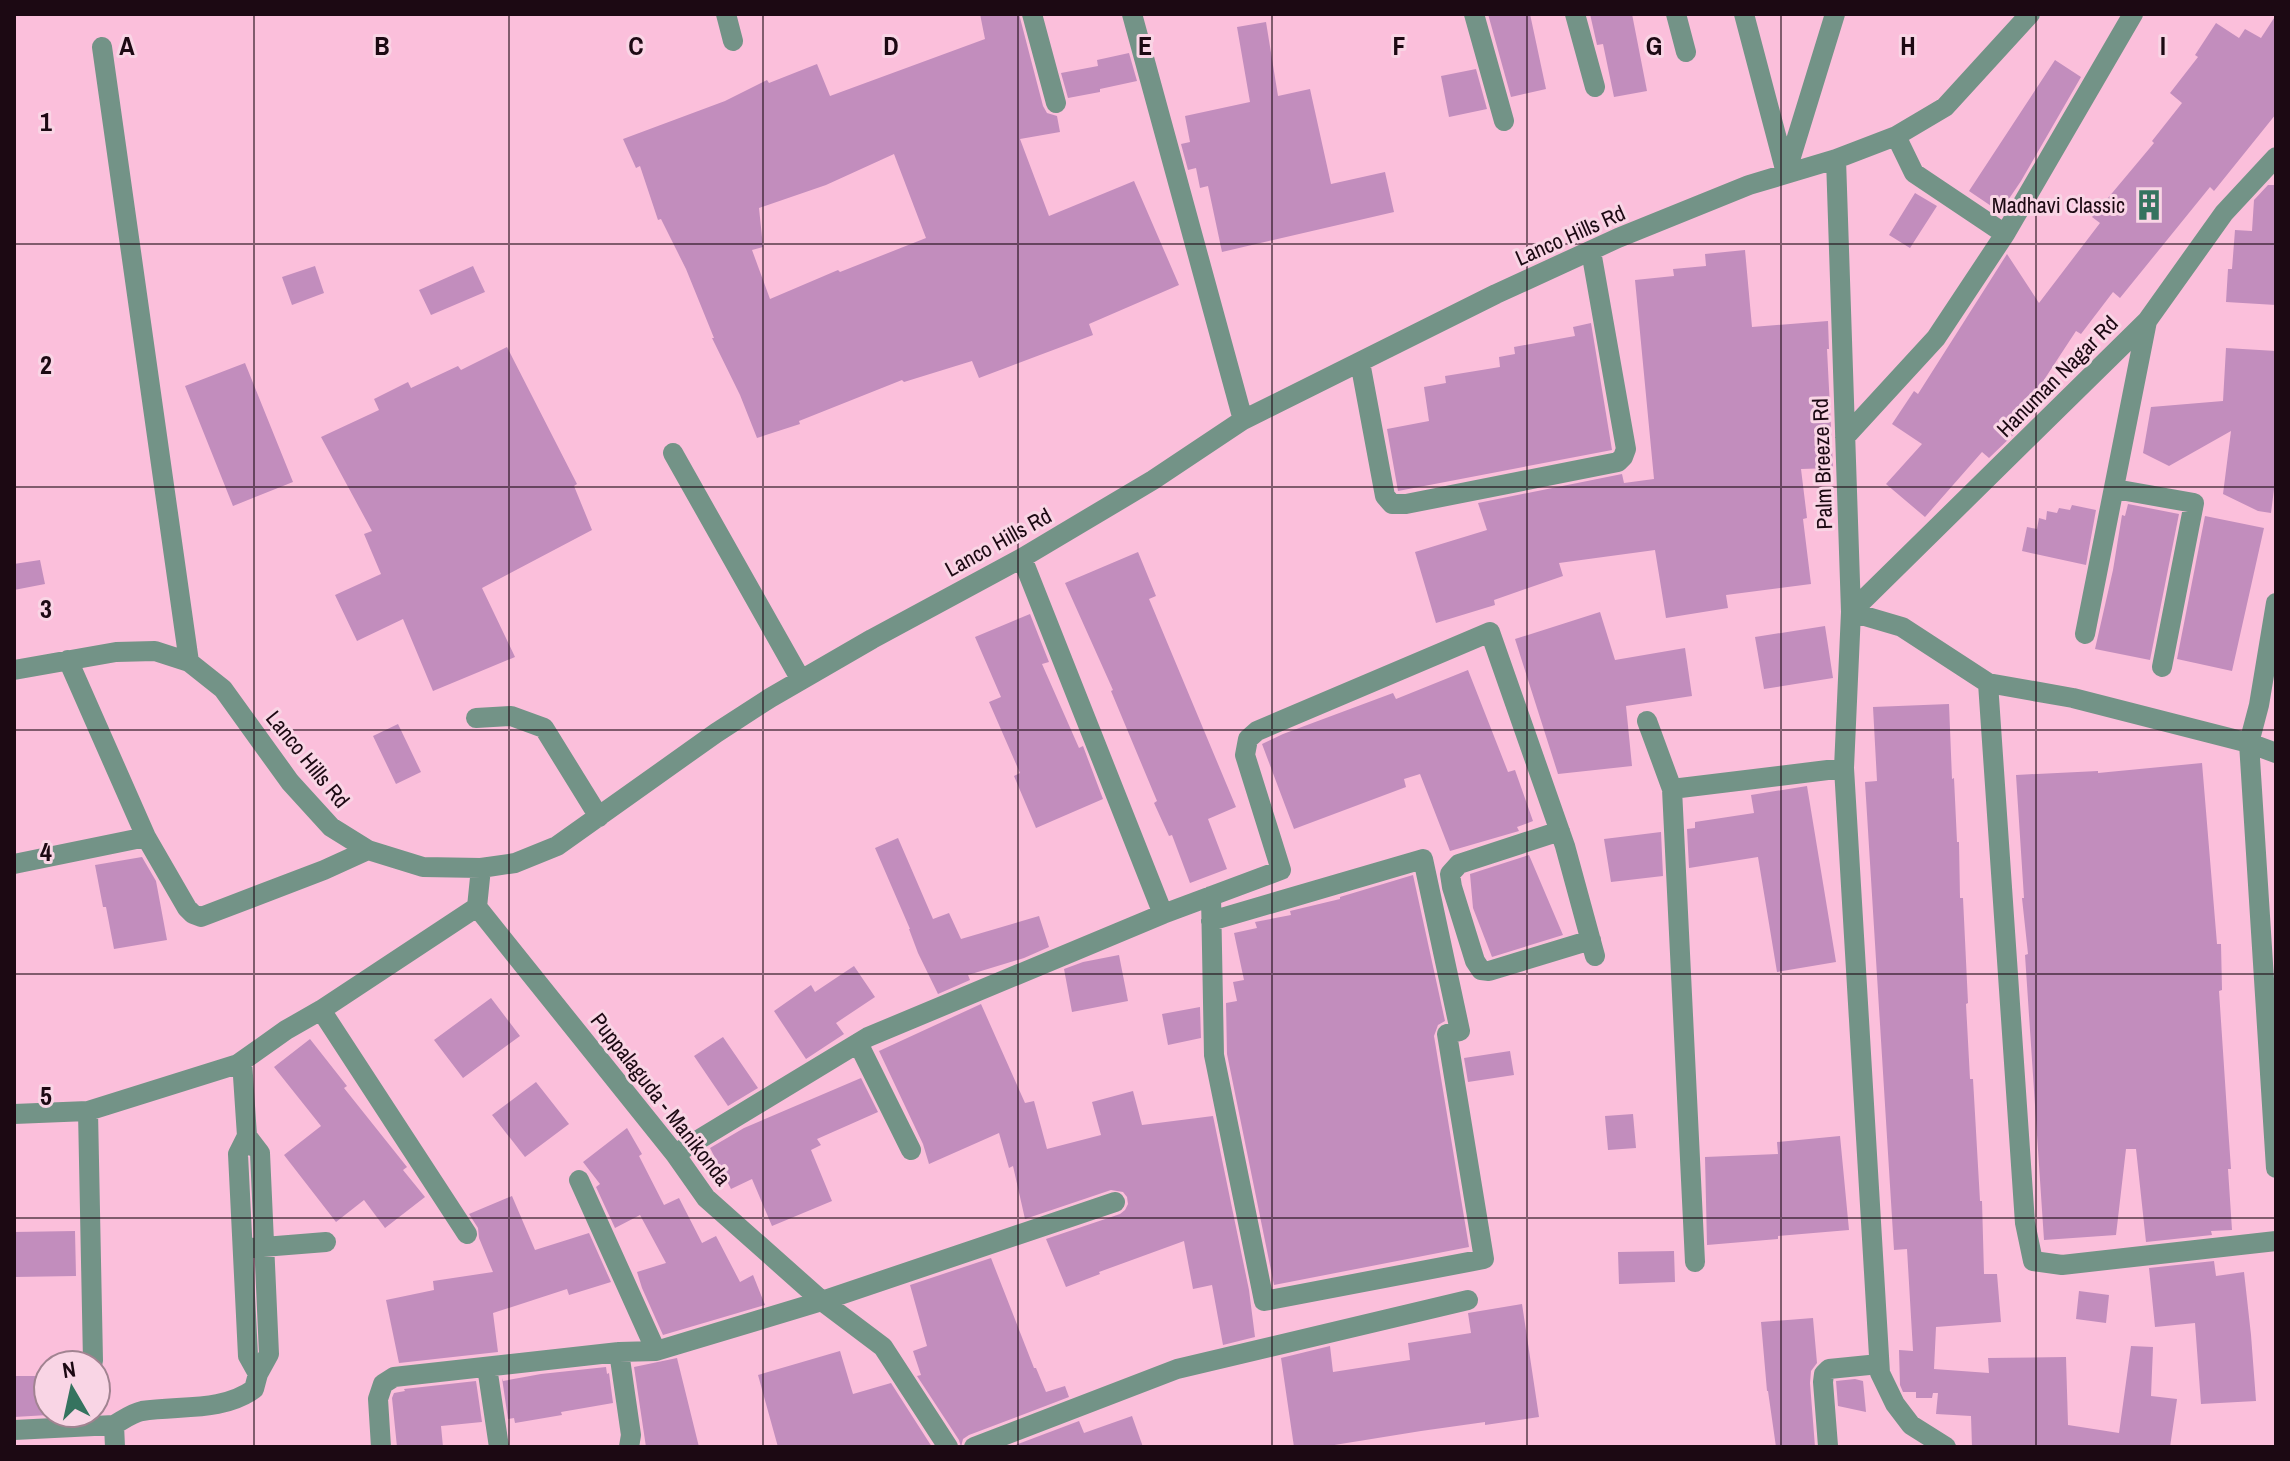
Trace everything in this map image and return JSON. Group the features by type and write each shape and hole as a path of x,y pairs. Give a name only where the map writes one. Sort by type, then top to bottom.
{"street":[{"path":"726,14 733,41"},
{"path":"1032,14 1056,103"},
{"path":"1132,14 1243,420"},
{"path":"1474,14 1504,121"},
{"path":"1575,14 1595,87"},
{"path":"1676,14 1686,52"},
{"path":"1744,14 1786,173"},
{"path":"1786,173 1835,14"},
{"name":"Lanco Hills Rd","path":"14,670 116,652 155,651 189,662 223,689 290,782 331,827 368,850 423,867 481,868 515,863 557,846 716,733 801,680 1022,558 1153,480 1243,420 1496,294 1591,251 1749,185 1836,159 1896,136 1945,107 2030,14"},
{"path":"1845,437 1936,338 2005,234 2133,14"},
{"path":"102,47 189,662"},
{"path":"1896,136 1914,173 2005,234"},
{"name":"Hanuman Nagar Rd","path":"1851,612 2147,321 2224,213 2276,157"},
{"name":"Palm Breeze Rd","path":"1836,159 1851,612 1844,768 1879,1364 1880,1373 1895,1404 1911,1425 1946,1447"},
{"path":"1360,362 1385,496 1392,504 1406,504 1618,462 1626,449 1591,251"},
{"path":"2085,634 2147,321"},
{"path":"673,453 801,680"},
{"path":"2115,489 2194,503 2162,667"},
{"path":"1022,558 1163,914"},
{"path":"2276,603 2259,705 2249,743 2276,1168"},
{"path":"1851,612 1902,627 1988,683 2073,698 2249,743 2276,753"},
{"path":"675,1154 883,1030 1163,914 1281,870 1245,755 1248,739 1257,731 1490,632 1560,831 1593,948 1489,971 1481,970 1475,961 1450,874 1459,864 1560,831"},
{"path":"68,660 146,837 193,914 201,917 368,850"},
{"path":"1988,683 2025,1223 2033,1261 2062,1265 2276,1241"},
{"path":"476,718 511,716 544,728 599,817"},
{"path":"1647,721 1672,789 1695,1262"},
{"path":"1672,789 1844,768"},
{"path":"14,864 146,837"},
{"path":"1211,896 1211,921 1214,1055 1264,1301 1484,1259 1447,1034 1460,1031 1423,859 1211,921"},
{"path":"14,1114 88,1111 242,1061 477,907 481,868"},
{"name":"Puppalaguda - Manikonda","path":"477,907 675,1154 706,1198 822,1301 883,1347 948,1447"},
{"path":"321,1010 467,1234"},
{"path":"858,1043 911,1150"},
{"path":"14,1430 114,1425 138,1411 221,1404 241,1399 254,1389 258,1374 248,1356 256,1309 253,1248 238,1154 247,1136 242,1061"},
{"path":"88,1111 93,1349"},
{"path":"579,1180 656,1351"},
{"path":"381,1447 378,1399 383,1384 394,1377 619,1352 656,1351 822,1301 1115,1202"},
{"path":"253,1248 326,1242"},
{"path":"974,1447 1177,1369 1468,1300"},
{"path":"619,1352 631,1435 629,1447"},
{"path":"1828,1446 1824,1374 1829,1369 1879,1364"},
{"path":"487,1367 499,1447"},
{"path":"114,1425 115,1447"}],"building":[{"path":"980,14 1019,14 1043,106 1047,113 1057,116 1060,132 1020,139 1049,216 1134,181 1179,285 1089,324 1093,335 979,378 972,361 904,382 902,380 799,421 800,424 757,438 712,338 686,269 661,219 658,220 640,166 636,168 623,139 725,101 767,80 769,83 817,64 830,96 985,39","holes":["894,154 926,238 770,299 752,250 763,247 759,208 826,185"]},
{"path":"1488,14 1530,14 1546,89 1511,97"},
{"path":"1590,14 1632,14 1647,91 1614,97 1603,44 1597,45"},
{"path":"2276,15 2276,114 2214,191 2210,187 2120,298 2113,292 2081,334 2076,331 2040,386 2008,421 2018,429 2013,435 1989,458 1982,452 1925,517 1886,484 1922,444 1892,424 1914,391 1918,394 2007,254 2039,303 2100,223 2092,217 2154,143 2152,141 2182,103 2170,93 2198,57 2195,55 2216,23 2239,38 2245,29 2261,38"},
{"path":"1266,22 1278,96 1310,89 1331,184 1385,172 1394,212 1222,252 1208,186 1200,188 1196,168 1188,170 1181,144 1190,142 1185,116 1250,102 1237,27"},
{"path":"1129,53 1137,81 1068,98 1061,73 1098,66 1097,60"},
{"path":"2055,60 2081,77 2000,212 1969,191"},
{"path":"1476,69 1487,109 1449,117 1441,76"},
{"path":"2268,185 2276,185 2276,305 2226,302 2235,230 2252,231 2254,200"},
{"path":"1915,193 1937,206 1910,248 1889,235"},
{"path":"1745,250 1752,327 1828,321 1833,468 1801,469 1811,584 1726,595 1728,608 1666,618 1655,550 1559,563 1563,576 1494,600 1495,605 1436,623 1415,552 1487,530 1478,503 1622,474 1624,483 1654,479 1635,280 1674,276 1673,269 1706,266 1705,254"},
{"path":"315,266 324,293 292,305 282,277"},
{"path":"473,266 485,292 431,315 419,290"},
{"path":"1591,323 1612,450 1398,491 1387,429 1429,421 1424,387 1446,383 1445,376 1500,367 1499,357 1515,354 1514,347 1575,336 1573,327"},
{"path":"507,347 577,484 574,486 592,530 482,588 515,657 433,691 403,619 357,641 335,595 381,574 364,534 372,531 321,437 379,410 374,399 408,382 411,388 458,366 461,370"},
{"path":"2226,348 2276,351 2276,473 2271,513 2258,511 2223,494 2231,431 2169,466 2143,453 2151,407 2223,401"},
{"path":"245,363 293,482 233,506 185,386"},
{"path":"2128,504 2179,514 2150,660 2095,649 2122,515 2125,516"},
{"path":"2072,505 2096,510 2086,565 2022,551 2027,527 2037,529 2039,518 2046,520 2047,511 2057,513 2059,508 2070,510"},
{"path":"2205,516 2264,528 2232,671 2177,659"},
{"path":"1138,552 1156,596 1149,599 1236,807 1208,819 1227,869 1190,883 1172,835 1169,836 1154,803 1157,801 1113,690 1065,583"},
{"path":"40,560 45,584 14,590 14,564"},
{"path":"1600,612 1615,660 1685,648 1692,696 1626,706 1632,766 1558,774 1515,639"},
{"path":"1030,614 1049,662 1042,664 1079,748 1083,746 1103,799 1036,828 1014,776 1020,773 989,702 1001,697 975,637"},
{"path":"1825,626 1833,678 1764,689 1755,637"},
{"path":"1468,670 1508,772 1515,770 1533,821 1517,827 1519,831 1450,851 1420,774 1404,779 1406,787 1294,829 1262,744 1393,693 1396,699"},
{"path":"1949,704 1960,898 1963,898 1970,1079 1973,1079 1982,1201 1984,1274 1997,1274 2001,1322 1936,1327 1934,1369 1989,1373 1988,1358 2066,1357 2068,1425 2119,1433 2131,1346 2153,1347 2151,1396 2177,1399 2170,1447 1972,1447 1971,1416 1936,1414 1938,1393 1933,1393 1932,1398 1916,1398 1916,1392 1903,1392 1900,1385 1899,1350 1913,1351 1907,1249 1894,1250 1865,782 1877,781 1873,707"},
{"path":"398,724 421,772 396,784 373,736"},
{"path":"2202,763 2217,944 2221,944 2222,990 2219,991 2232,1230 2146,1242 2136,1149 2126,1149 2116,1235 2044,1240 2016,775 2098,773"},
{"path":"1807,786 1836,962 1777,972 1758,857 1689,868 1687,829 1695,828 1695,822 1754,813 1751,795"},
{"path":"1661,832 1663,876 1611,882 1604,839"},
{"path":"898,838 933,919 949,913 961,939 1039,916 1049,947 968,975 970,980 938,994 875,848"},
{"path":"1529,855 1563,935 1492,957 1473,908 1470,874"},
{"path":"142,857 156,881 167,940 114,949 95,865"},
{"path":"1413,875 1445,1021 1438,1025 1434,1036 1469,1247 1274,1285 1227,1054 1226,1003 1237,1001 1233,982 1244,980 1234,933 1257,928 1255,922 1291,915 1290,911 1340,899"},
{"path":"1119,955 1128,1001 1072,1012 1064,969"},
{"path":"854,966 875,997 836,1023 844,1034 806,1059 774,1011 811,985 815,992"},
{"path":"491,998 520,1036 463,1078 434,1040"},
{"path":"981,1004 1025,1103 1034,1101 1047,1149 1101,1135 1092,1102 1133,1091 1142,1125 1213,1116 1249,1290 1255,1337 1223,1345 1212,1285 1193,1289 1184,1241 1066,1287 1046,1239 1120,1214 1128,1204 1123,1192 1111,1190 1025,1219 1013,1166 1009,1168 999,1133 929,1164 923,1144 879,1051"},
{"path":"1200,1007 1201,1038 1168,1045 1162,1014"},
{"path":"723,1037 758,1088 728,1106 694,1056"},
{"path":"310,1039 347,1086 344,1088 407,1167 403,1170 425,1197 385,1228 364,1200 336,1222 284,1155 321,1126 274,1067"},
{"path":"1510,1051 1514,1075 1468,1082 1464,1058"},
{"path":"861,1078 878,1112 817,1139 821,1145 811,1150 832,1201 772,1226 752,1179 731,1189 710,1148 744,1128"},
{"path":"536,1082 569,1124 525,1157 492,1115"},
{"path":"1633,1114 1636,1148 1608,1150 1605,1116"},
{"path":"627,1128 664,1205 679,1198 702,1243 716,1236 740,1282 753,1275 765,1305 663,1335 637,1272 666,1263 640,1215 615,1228 596,1187 600,1184 583,1162"},
{"path":"1840,1136 1849,1230 1707,1245 1705,1157 1778,1154 1777,1142"},
{"path":"512,1196 535,1250 589,1233 611,1282 569,1295 567,1289 493,1313 498,1352 399,1363 386,1300 434,1290 433,1281 493,1272 478,1228 469,1214"},
{"path":"75,1231 76,1276 14,1277 14,1232"},
{"path":"1674,1251 1675,1282 1619,1284 1618,1252"},
{"path":"991,1258 1046,1392 1065,1386 1069,1397 969,1435 963,1439 961,1447 917,1376 921,1375 913,1351 927,1346 910,1285"},
{"path":"2214,1261 2216,1276 2244,1272 2256,1401 2201,1404 2195,1323 2155,1327 2149,1268"},
{"path":"2079,1291 2109,1295 2106,1323 2076,1319"},
{"path":"1522,1304 1539,1417 1485,1425 1485,1422 1322,1447 1294,1447 1281,1358 1330,1346 1333,1372 1410,1360 1408,1343 1471,1333 1468,1313"},
{"path":"1813,1318 1817,1363 1811,1371 1810,1383 1815,1447 1776,1447 1761,1322"},
{"path":"840,1351 853,1394 891,1383 932,1447 778,1447 758,1375"},
{"path":"677,1358 699,1447 646,1447 634,1367"},
{"path":"606,1367 613,1403 515,1423 514,1418 508,1419 502,1378 503,1381"},
{"path":"14,1376 32,1376 32,1416 14,1417"},
{"path":"476,1381 482,1422 441,1426 443,1447 397,1447 394,1393 404,1389"},
{"path":"1836,1381 1863,1381 1866,1412 1838,1406"},
{"path":"1132,1416 1143,1447 1010,1447 1079,1421 1084,1433"}],"place":[{"name":"Madhavi Classic","path":"2149,205"}]}
